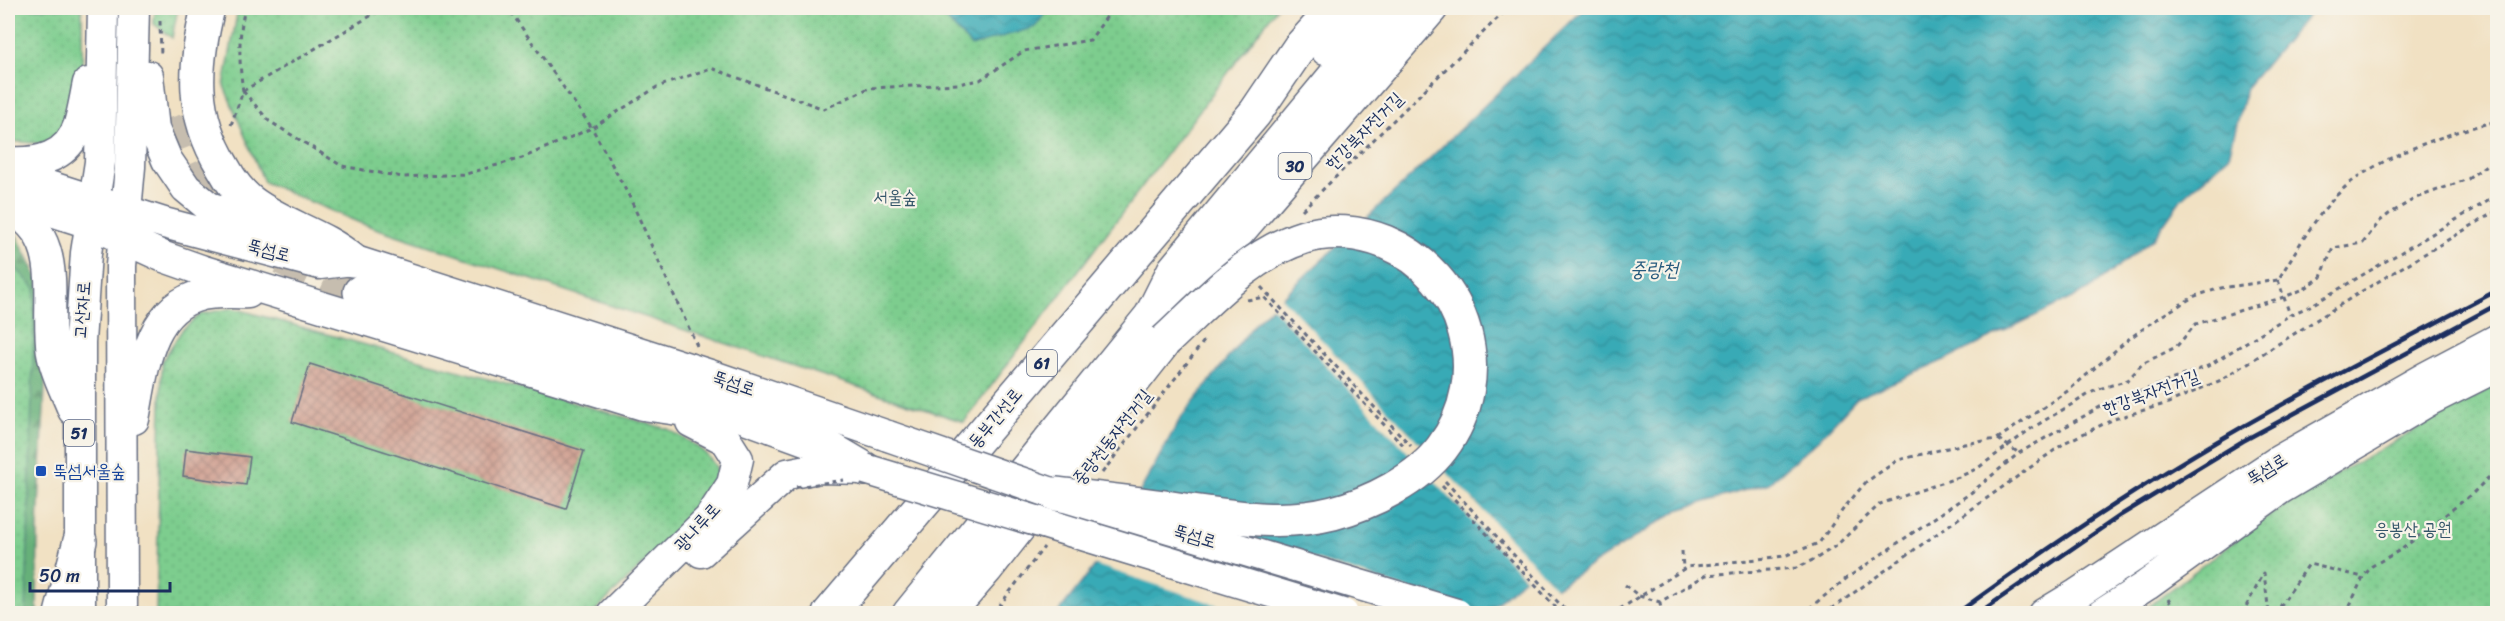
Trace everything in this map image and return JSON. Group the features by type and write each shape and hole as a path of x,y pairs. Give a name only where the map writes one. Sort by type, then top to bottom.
{"highway":[{"path":"183,114 179,88 180,68 192,8"},
{"path":"208,8 201,37 197,88 202,118 212,149 228,175 251,202 344,254"},
{"name":"61","path":"1255,113 1299,48 1335,8"},
{"path":"1255,113 1317,61 1363,8"},
{"path":"947,614 986,569 1158,328 1174,270 1326,86 1396,8"},
{"name":"30","path":"1158,328 1193,284 1431,8"},
{"name":"동부간선로","path":"829,614 1255,113"},
{"path":"909,614 1158,328 1286,244 1306,236 1326,233 1364,235 1396,247 1412,256 1425,266 1448,291 1456,305 1467,338 1470,370 1465,402 1451,435 1440,450 1426,465 1394,487 1334,512 1291,519 1247,518 1055,494"},
{"path":"360,292 667,388 826,446 866,469"},
{"path":"61,614 80,541"}],"main road":[{"path":"8,162 38,162 57,154 75,133 103,21"},
{"name":"고산자로","path":"80,614 80,342 86,253 100,162 103,21"},
{"path":"134,21 150,83 150,105 154,129 167,160 186,188 209,207 344,254"},
{"name":"고산자로","path":"122,614 121,266 134,21"},
{"name":"뚝섬로","path":"8,173 124,224 250,246 320,264 344,254 710,375 1055,494 1457,614"},
{"name":"뚝섬로","path":"8,197 94,212"},
{"path":"8,208 29,222 44,244 49,269 52,354 79,427"},
{"name":"뚝섬로","path":"124,224 164,257 201,270 643,405 692,412 866,469 1343,614"},
{"path":"201,270 205,252 232,259 250,246"},
{"path":"122,477 146,360 162,320 177,306 199,295 224,291 246,294 264,288"},
{"name":"뚝섬로","path":"2044,614 2078,594 2278,461 2498,339"},
{"name":"뚝섬로","path":"2102,614 2148,585 2280,489 2356,443 2498,366"},
{"name":"광나루로","path":"612,614 709,519 732,484 738,459 726,440 688,421 643,405"},
{"name":"광나루로","path":"638,614 710,543 787,474 818,468 866,469"}],"path":[{"path":"230,127 243,91 239,66 240,38 245,8"},
{"path":"243,91 384,8"},
{"path":"508,8 592,128 629,196 710,375"},
{"path":"243,91 269,121 342,166 402,177 466,174 522,158 592,128 657,87 711,68 824,109 869,88 958,84 980,80 1024,51 1090,40 1113,8"},
{"name":"한강북자전거길","path":"1297,215 1508,8"},
{"path":"2278,280 2308,231 2343,189 2377,165 2441,138 2498,121"},
{"path":"1625,585 1639,596 1660,602 1706,575 1796,568 1837,545 1880,504 1959,477 1978,468 2032,428 2096,390 2128,380 2142,364 2176,347 2196,324 2284,297 2304,288 2321,277 2333,248 2363,243 2380,221 2389,214 2416,198 2468,179 2498,156"},
{"path":"1802,614 1847,578 1972,492 2019,453 2100,407 2208,366 2290,315 2310,306 2498,195"},
{"name":"한강북자전거길","path":"1824,614 2066,441 2114,419 2168,403 2221,380 2359,293 2498,210"},
{"path":"1254,289 1260,286 1261,279"},
{"path":"2278,280 2290,315"},
{"path":"1612,614 1687,567 1784,556 1819,543 1866,482 1898,460 1964,444 1997,439 2069,390 2138,332 2195,296 2221,288 2278,280"},
{"name":"중랑천동자전거길","path":"1100,475 1208,336"},
{"path":"1997,439 2019,453"},
{"path":"2346,614 2363,577 2372,566 2402,549 2473,493 2498,468"},
{"path":"993,614 1050,540"},
{"path":"1682,550 1683,569"},
{"path":"2275,614 2309,564 2363,577"},
{"path":"2242,614 2264,573 2269,614"},
{"path":"2167,598 2177,614"},
{"path":"1660,602 1661,610"}],"green space":[{"path":"8,8 82,8 83,147 8,141"},
{"path":"155,8 178,8 172,38 154,24"},
{"name":"서울숲","path":"238,8 1277,8 964,422 360,223 264,182 224,86"},
{"path":"8,231 15,232 39,280 46,367 38,526 37,613 8,614"},
{"path":"8,260 35,288 26,613 8,613"},
{"path":"233,308 668,429 707,455 721,479 699,510 593,613 156,614 162,361 182,330 201,314"},
{"name":"응봉산 공원","path":"2497,384 2497,613 2139,614 2266,517 2347,468"}],"water":[{"path":"936,8 1049,8 1035,27 971,46"},
{"name":"중랑천","path":"1585,8 2314,8 2246,88 2229,156 2182,198 2153,239 2088,290 1949,358 1857,398 1819,439 1769,483 1678,510 1552,590 1530,573 1486,613 1057,614 1109,548 1180,419 1256,322"}],"pier":[{"path":"1280,296 1558,590 1551,593 1530,577 1527,580 1270,305"},
{"path":"1134,496 1260,542 1481,613 1245,614 1093,564 1106,546"}],"building":[{"path":"310,364 584,451 566,509 292,422"},
{"path":"186,449 250,457 246,485 183,476"}],"tunnel":[{"path":"183,114 206,175 223,202 244,227"},
{"path":"281,258 333,284 360,292"}],"railway":[{"path":"1956,614 2073,532 2194,455 2307,391 2498,290"},
{"path":"1977,614 2121,515 2243,441 2498,304"}],"place":[{"name":"뚝섬서울숲","path":"41,471"}]}
